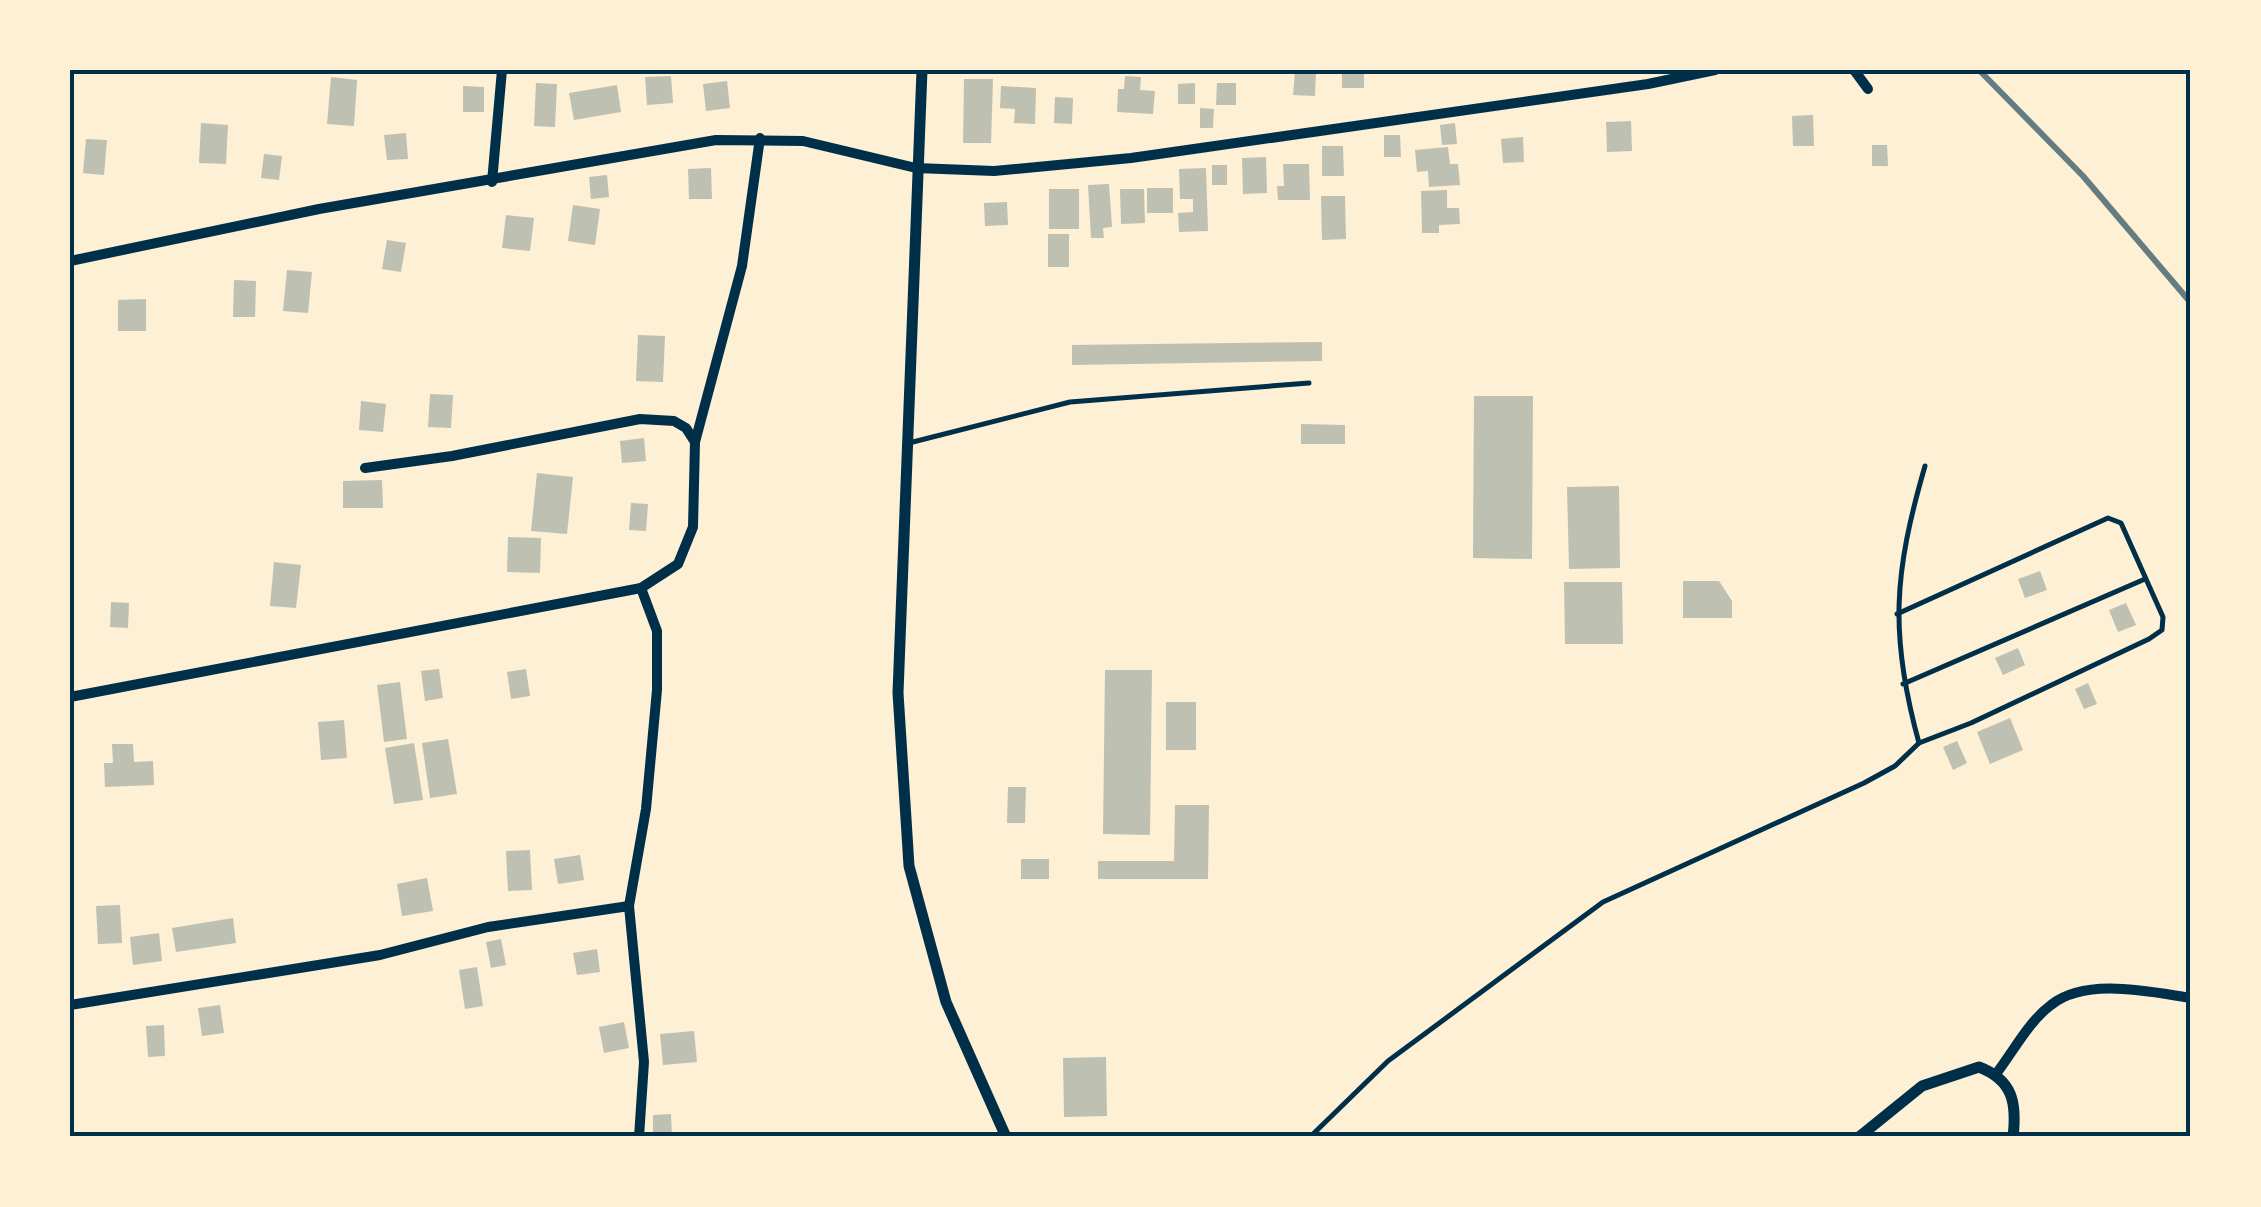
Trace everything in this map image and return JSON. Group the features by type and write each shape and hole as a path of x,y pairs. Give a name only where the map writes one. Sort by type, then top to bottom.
{"street":[{"path":"492,182 502,70"},
{"path":"922,70 898,693 909,866 946,1002 1006,1137"},
{"path":"70,261 320,209 492,182 634,152 760,138 802,141 916,168 994,170 1132,158 1648,84 1714,70"},
{"path":"1854,70 1868,90"},
{"path":"70,697 641,588 672,572 689,541 696,504 695,442 751,223 760,138"},
{"path":"365,468 452,456 640,419 674,421 695,442"},
{"path":"639,1137 643,1037 629,906 646,809 657,690 657,631 641,588"},
{"path":"70,1005 380,955 488,927 629,906"},
{"path":"1996,1074 2048,1006 2065,996 2136,990 2191,998"},
{"path":"1859,1137 1922,1086 1979,1067 2007,1084 2015,1103 2013,1137"}],"lane":[{"path":"906,444 1070,402 1308,383"},
{"path":"1918,743 1903,684 1897,614 1904,539 1925,466"},
{"path":"1310,1137 1388,1061 1603,902 1864,784 1895,766 1918,743 2026,698 2162,630 2163,617 2121,523 2108,518 1897,614"},
{"path":"1903,684 2145,579"}],"building":[{"path":"1342,70 1364,70 1364,88 1342,88"},
{"path":"1295,71 1316,72 1315,96 1293,95"},
{"path":"671,76 673,103 647,105 645,77"},
{"path":"1125,76 1141,77 1140,90 1155,91 1153,114 1117,112 1118,89 1124,89"},
{"path":"331,77 357,80 354,126 327,124"},
{"path":"964,79 993,79 991,143 963,143"},
{"path":"727,81 730,108 706,111 703,84"},
{"path":"536,83 557,84 555,127 534,126"},
{"path":"1195,83 1195,104 1178,104 1178,84"},
{"path":"1217,83 1236,83 1236,105 1216,105"},
{"path":"617,85 621,112 574,120 569,93"},
{"path":"463,86 484,87 484,112 463,112"},
{"path":"1001,86 1036,88 1035,124 1014,123 1015,109 1000,108"},
{"path":"1055,97 1073,98 1072,124 1054,123"},
{"path":"1200,108 1214,109 1213,128 1200,128"},
{"path":"1813,115 1814,146 1793,146 1792,116"},
{"path":"1631,121 1632,151 1607,152 1606,122"},
{"path":"201,123 228,125 226,164 199,163"},
{"path":"1455,123 1457,144 1442,145 1440,125"},
{"path":"406,133 408,159 387,160 384,135"},
{"path":"1384,135 1400,135 1401,157 1384,157"},
{"path":"1523,137 1524,162 1503,163 1501,139"},
{"path":"86,139 107,140 104,175 83,173"},
{"path":"1872,145 1887,145 1888,166 1872,166"},
{"path":"1322,146 1343,146 1344,176 1322,176"},
{"path":"1448,147 1450,164 1458,164 1460,185 1429,187 1428,171 1417,172 1415,150"},
{"path":"264,154 282,156 279,180 261,178"},
{"path":"1266,157 1267,193 1243,194 1242,158"},
{"path":"1283,164 1309,164 1310,200 1278,200 1277,186 1284,186"},
{"path":"1212,165 1227,165 1227,185 1212,185"},
{"path":"711,168 712,199 689,199 688,169"},
{"path":"1206,168 1208,231 1179,232 1178,213 1193,212 1193,199 1180,199 1179,169"},
{"path":"607,175 609,197 591,199 589,177"},
{"path":"1109,184 1112,227 1103,228 1104,238 1091,238 1088,185"},
{"path":"1147,188 1173,188 1173,213 1147,213"},
{"path":"1049,189 1079,189 1079,229 1049,229"},
{"path":"1120,189 1144,189 1145,223 1121,224"},
{"path":"1447,190 1447,208 1459,208 1460,224 1439,225 1439,233 1422,233 1421,191"},
{"path":"1321,196 1345,196 1346,239 1322,240"},
{"path":"1007,202 1008,225 985,226 984,203"},
{"path":"573,205 600,209 595,245 568,241"},
{"path":"506,215 534,218 530,251 502,248"},
{"path":"1048,234 1069,234 1069,267 1048,267"},
{"path":"387,240 406,243 401,272 382,269"},
{"path":"287,270 312,272 308,313 283,311"},
{"path":"234,280 256,281 255,317 233,317"},
{"path":"146,299 146,331 118,331 118,300"},
{"path":"638,335 665,336 663,382 636,381"},
{"path":"1322,342 1322,361 1072,365 1072,345"},
{"path":"430,394 453,395 451,428 428,427"},
{"path":"1474,396 1533,396 1532,559 1473,558"},
{"path":"361,401 386,404 383,432 359,430"},
{"path":"1301,424 1345,425 1345,444 1301,444"},
{"path":"644,438 646,461 622,463 620,441"},
{"path":"537,473 573,477 567,534 531,531"},
{"path":"382,480 383,508 343,508 343,481"},
{"path":"1619,486 1620,568 1569,569 1567,487"},
{"path":"631,503 648,504 646,531 629,530"},
{"path":"508,537 541,538 540,573 507,572"},
{"path":"274,562 301,565 296,608 270,606"},
{"path":"2040,571 2047,590 2025,598 2018,579"},
{"path":"1683,581 1719,581 1732,601 1732,618 1683,618"},
{"path":"1564,582 1622,582 1623,644 1565,644"},
{"path":"111,602 129,603 128,628 110,627"},
{"path":"2126,603 2136,625 2118,632 2109,610"},
{"path":"2018,648 2025,665 2003,675 1995,658"},
{"path":"439,669 443,698 425,701 421,671"},
{"path":"526,669 530,696 511,699 507,672"},
{"path":"1105,670 1152,670 1150,835 1103,834"},
{"path":"400,682 407,739 384,742 377,685"},
{"path":"2088,683 2097,704 2084,709 2075,689"},
{"path":"1166,702 1196,702 1196,750 1166,750"},
{"path":"2010,718 2023,750 1990,764 1977,732"},
{"path":"344,720 347,758 321,760 318,722"},
{"path":"448,739 457,794 430,798 422,743"},
{"path":"1957,741 1967,763 1953,770 1943,747"},
{"path":"414,743 423,800 394,804 385,748"},
{"path":"112,744 133,744 134,762 153,761 154,785 105,787 104,763 113,763"},
{"path":"1008,787 1026,787 1025,823 1007,823"},
{"path":"1175,805 1209,805 1208,879 1098,879 1098,861 1174,861"},
{"path":"530,850 532,890 508,891 506,851"},
{"path":"580,855 584,880 558,884 554,859"},
{"path":"1021,859 1049,859 1049,879 1021,879"},
{"path":"427,878 433,911 402,916 397,884"},
{"path":"120,905 122,943 98,944 96,906"},
{"path":"233,918 236,943 176,952 172,928"},
{"path":"159,933 162,961 133,965 130,937"},
{"path":"501,939 506,965 491,968 486,942"},
{"path":"597,949 600,972 577,975 573,953"},
{"path":"477,967 483,1006 465,1009 459,970"},
{"path":"220,1005 224,1033 202,1036 198,1008"},
{"path":"624,1022 629,1048 604,1053 599,1027"},
{"path":"164,1025 165,1056 148,1057 146,1026"},
{"path":"694,1031 697,1062 663,1065 660,1034"},
{"path":"1106,1057 1107,1116 1064,1117 1063,1058"},
{"path":"671,1114 672,1137 653,1137 653,1115"}],"railway":[{"path":"1979,70 2083,176 2191,303"}]}
